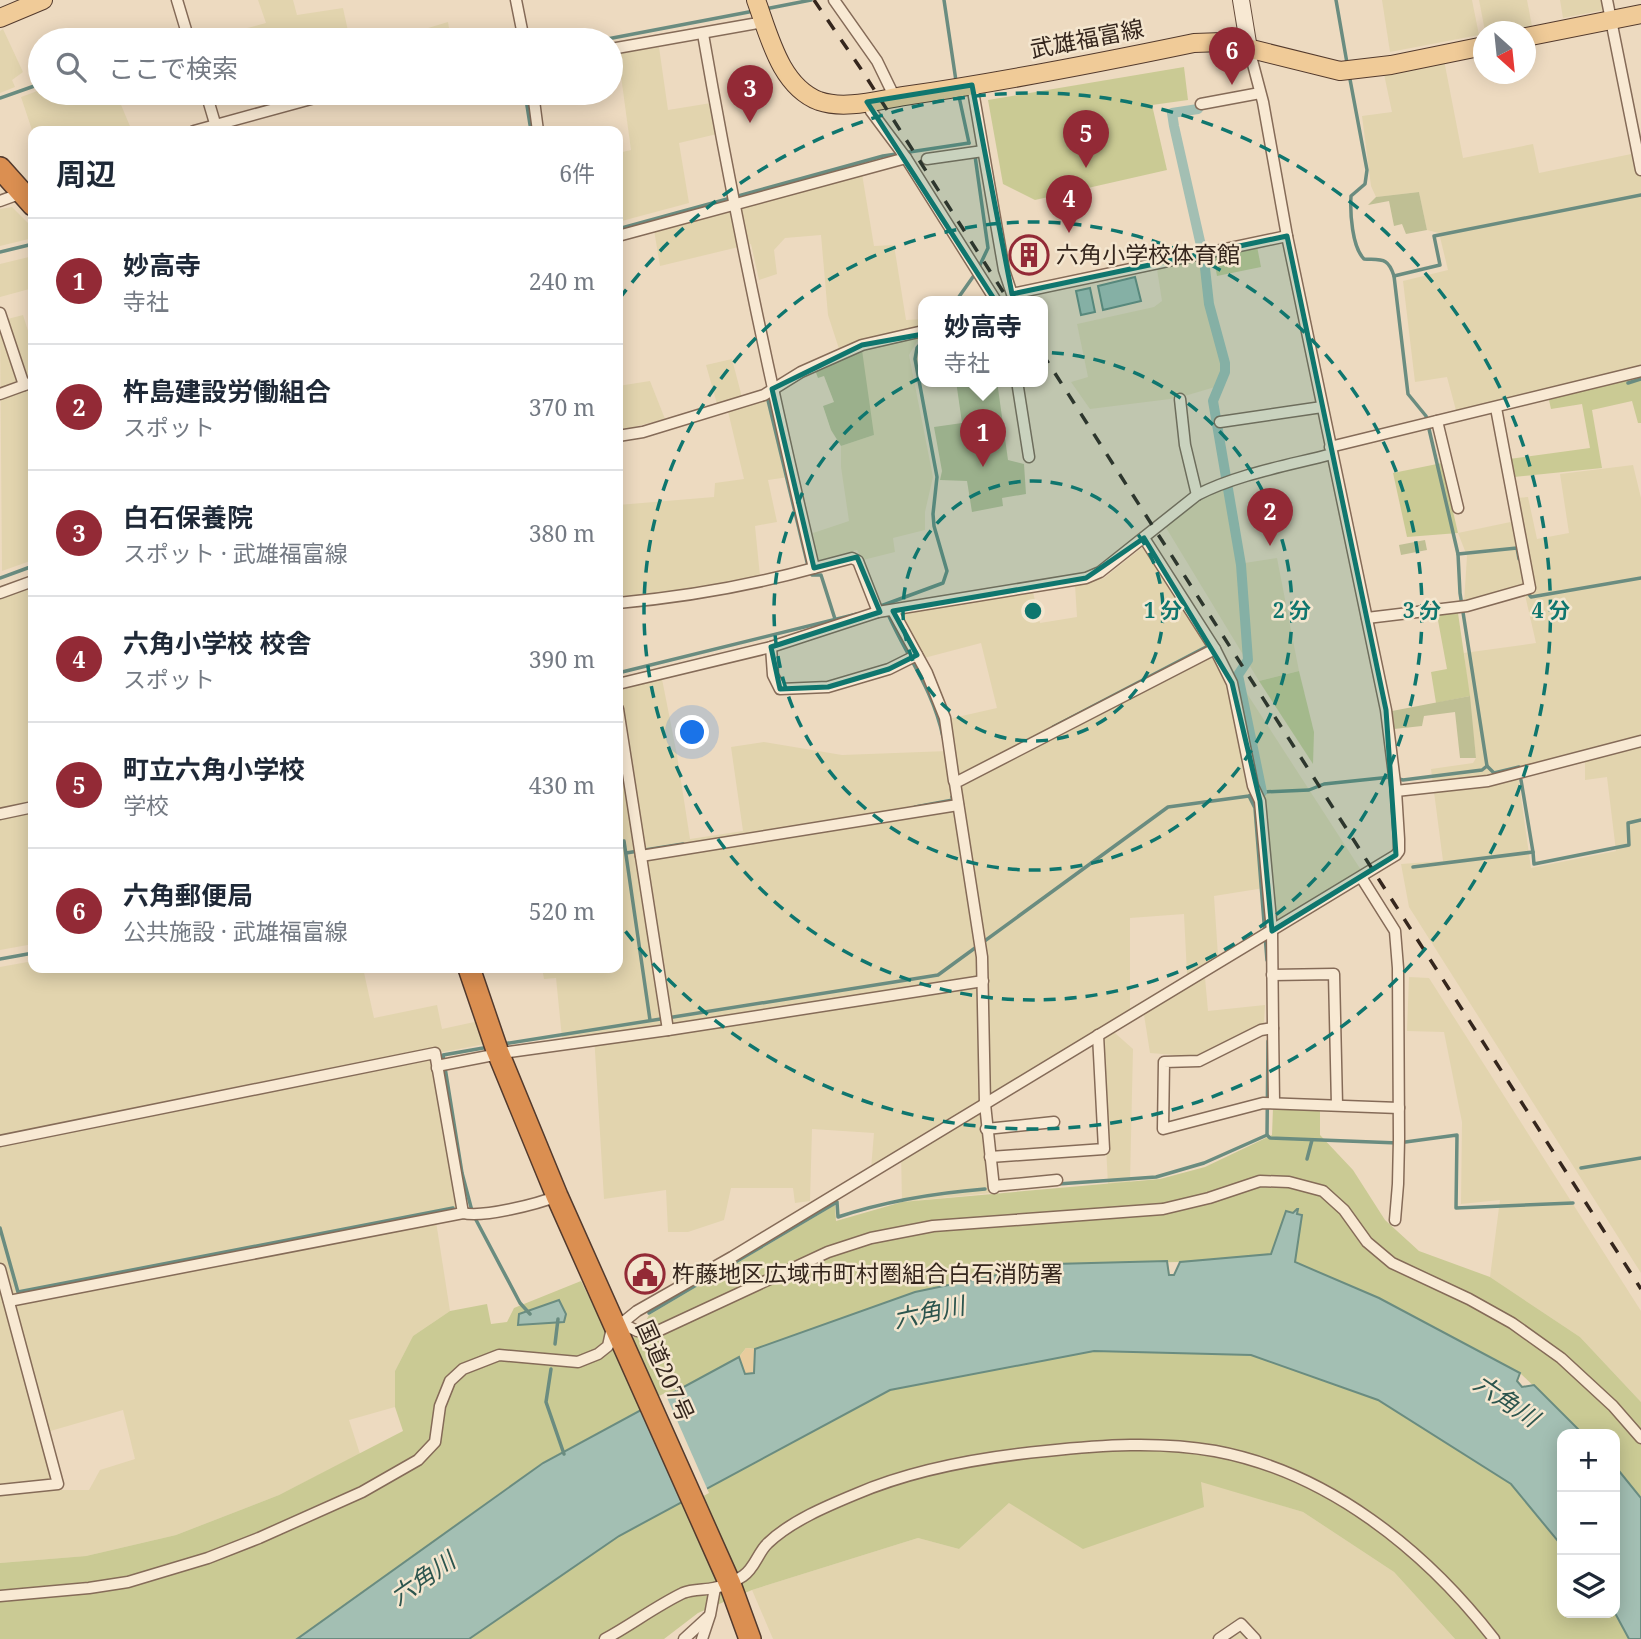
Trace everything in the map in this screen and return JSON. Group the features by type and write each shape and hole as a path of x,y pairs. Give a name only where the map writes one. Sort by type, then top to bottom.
{"highway":[{"path":"0,168 28,194"},
{"name":"国道207号","path":"471,973 496,1048 558,1196 750,1639"}],"main road":[{"path":"0,18 43,0"},
{"name":"武雄福富線","path":"760,11 783,69 798,87 819,101 841,104 962,87 1194,43 1223,42 1347,70 1473,48"},
{"path":"1536,35 1641,14"}],"street":[{"path":"177,0 186,28"},
{"path":"516,0 522,28"},
{"path":"0,1596 128,1582 208,1558 309,1517 362,1492 418,1460 435,1442 440,1406 450,1381 463,1369 499,1356 578,1362 598,1354 608,1346 611,1332 637,1311 1267,934 1399,851 1395,781 1386,710 1287,236 1241,0"},
{"path":"1606,0 1641,170"},
{"path":"836,4 877,61 895,97"},
{"path":"623,47 703,34 760,11"},
{"path":"703,34 769,389 810,569"},
{"path":"962,87 981,151 1004,270 1012,294 1287,236"},
{"path":"1201,104 1261,98"},
{"path":"867,102 993,296"},
{"path":"209,105 215,126"},
{"path":"223,126 292,105"},
{"path":"535,105 537,126"},
{"path":"927,159 981,151"},
{"path":"623,235 903,154"},
{"path":"0,201 28,196"},
{"path":"0,313 28,383 0,394"},
{"path":"623,435 643,432 769,389 862,345 918,332"},
{"path":"623,683 771,647 883,610 1086,578 1100,572 1197,495 1227,482 1437,421 1641,371"},
{"path":"1018,387 1029,457"},
{"path":"1180,399 1185,445 1197,495"},
{"path":"1220,422 1322,407"},
{"path":"1367,618 1462,607 1530,588 1496,408"},
{"path":"1437,421 1458,508"},
{"path":"1144,538 1215,649 1232,682 1253,786 1260,801 1267,934 1272,975 1268,1029 1269,1103"},
{"path":"623,602 737,586 852,558 858,561 945,718 954,776"},
{"path":"0,593 28,584"},
{"path":"771,647 773,675 780,689 828,687 889,669 913,657"},
{"path":"1057,1180 994,1187 986,1129 980,933 955,783 1215,649"},
{"path":"623,740 668,1028"},
{"path":"1395,781 1488,780 1641,741"},
{"path":"641,852 958,805"},
{"path":"0,814 28,808"},
{"path":"1361,877 1395,931 1398,968 1399,1108 1395,1220"},
{"path":"1272,975 1334,974 1338,1105"},
{"path":"442,1065 496,1048 668,1028 983,981"},
{"path":"1268,1029 1199,1061 1164,1062 1163,1129 1269,1103 1399,1108"},
{"path":"990,1157 1104,1149 1098,1035"},
{"path":"0,1141 435,1054 442,1065 469,1214"},
{"path":"986,1129 1054,1122"},
{"path":"617,1328 626,1325 637,1331 658,1331 828,1252 900,1232 933,1226 1163,1209 1209,1198 1260,1181 1289,1182 1323,1191 1344,1210 1367,1242 1392,1263 1505,1319 1551,1351 1613,1406 1641,1438"},
{"path":"7,1294 542,1202 558,1196"},
{"path":"0,1269 58,1484 0,1490"},
{"path":"605,1639 685,1592 748,1573 767,1544 803,1520 857,1493 931,1470 1005,1455 1139,1445 1182,1447 1247,1458 1282,1470 1318,1487 1368,1517 1408,1547 1472,1611 1494,1639"},
{"path":"702,1639 723,1581"},
{"path":"684,1639 710,1615"},
{"path":"1219,1639 1241,1624 1255,1639"}],"highlighted area":[{"path":"972,85 1012,294 1287,236 1386,710 1396,855 1272,931 1260,801 1232,683 1144,538 1086,578 893,611 917,655 889,669 828,687 780,689 771,647 880,612 857,557 814,568 772,389 862,345 1007,319 867,102"}],"shaded area":[{"path":"258,0 293,0 297,15 343,8 347,28 247,28 266,23"},
{"path":"1382,0 1472,0 1476,21 1473,21 1473,36 1390,52"},
{"path":"1479,0 1527,0 1531,21 1483,21"},
{"path":"1560,0 1602,0 1604,10 1563,18"},
{"path":"448,22 449,28 428,28"},
{"path":"3,29 23,72 12,80 15,87 0,93 0,31"},
{"path":"659,47 668,110 711,103 717,134 679,143 689,203 623,221 623,152 631,150 623,91 623,53"},
{"path":"1444,60 1463,158 1533,144 1539,173 1641,152 1641,367 1457,414 1447,377 1415,382 1403,281 1448,270 1439,233 1427,230 1419,192 1376,197 1371,186 1362,116 1392,112 1384,74"},
{"path":"28,94 28,105 121,105 130,126 31,126 21,97"},
{"path":"861,168 874,246 894,245 906,320 918,319 918,340 909,355 933,477 925,512 925,530 893,538 895,552 863,560 857,550 817,561 813,533 849,521 841,467 841,446 874,435 842,358 828,315 821,235 785,238 774,250 777,274 759,280 751,244 660,266 653,224"},
{"path":"12,207 28,223 28,239 0,246 0,209"},
{"path":"1199,253 1205,304 1224,369 1215,387 1178,398 1090,409 1071,382 1088,377 1077,324 1154,307 1162,301 1156,263"},
{"path":"28,257 28,289 0,297 0,264"},
{"path":"23,315 28,331 28,562 2,571 0,321"},
{"path":"732,359 744,405 776,391 796,476 768,480 777,522 755,526 760,576 623,600 623,505 714,497 715,483 744,479 726,403 717,404 706,365"},
{"path":"650,381 665,419 623,430 623,385"},
{"path":"1633,465 1641,498 1641,1273 1409,907 1401,864 1443,861 1431,769 1473,763 1476,758 1464,653 1536,643 1523,586 1464,603 1467,556 1458,533 1520,520 1517,498 1528,497 1537,539 1569,533 1560,474","holes":["1585,752 1585,780 1607,777 1616,851 1531,868 1517,769"]},
{"path":"1225,486 1238,564 1277,558 1299,671 1259,681 1165,526 1197,500"},
{"path":"1149,542 1361,870 1268,927 1264,888 1214,896 1218,956 1204,966 1208,1011 1265,1005 1264,1024 1199,1057 1150,1053 1142,1002 1187,975 1184,914 1130,918 1130,1010 1106,1025 1133,1049 1130,1182 1108,1185 1100,1029 980,1101 991,1193 902,1202 901,1152 871,1169 874,1133 812,1129 810,1201 795,1203 793,1188 731,1188 724,1220 688,1232 668,1232 666,1190 604,1199 594,1035 562,1038 556,978 544,979 543,973 623,973 623,687 662,679 690,839 743,831 731,747 764,742 842,755 948,751 944,720 997,708 981,643 924,658 898,613 1033,592 1040,623 1077,617 1075,585 1104,578"},
{"path":"28,579 28,945 0,950 0,588"},
{"path":"28,962 28,973 364,973 374,1018 437,1005 442,1029 479,1021 485,1044 438,1053 460,1210 435,1215 450,1311 413,1336 395,1371 395,1407 349,1420 360,1454 279,1495 176,1535 86,1556 0,1563 0,967","holes":["123,1410 135,1459 100,1470 89,1490 61,1490 47,1432"]},
{"path":"1409,977 1429,978 1641,1311 1641,1402 1580,1337 1490,1277 1500,1200 1461,1204 1462,1122 1444,1032 1407,1031"},
{"path":"1201,1481 1303,1512 1394,1572 1455,1639 773,1639 752,1590 918,1538 959,1549 1009,1503"}],"green space":[{"path":"1184,67 1188,100 1152,105 1167,170 1035,200 1003,184 988,100"},
{"path":"1419,192 1427,230 1406,234 1402,224 1394,226 1389,201 1368,205 1376,197"},
{"path":"1257,246 1261,267 1217,276 1213,255"},
{"path":"862,350 874,435 841,446 831,430 823,406 834,402 824,376 818,378 815,370"},
{"path":"1641,367 1641,423 1638,423 1632,401 1592,410 1602,468 1514,477 1509,459 1590,448 1582,404 1551,409 1547,391"},
{"path":"957,387 998,387 1008,460 1024,464 1026,494 1002,498 1003,506 972,512 967,481 940,480 942,471 934,427 962,423"},
{"path":"1442,463 1458,533 1407,537 1393,473"},
{"path":"1425,540 1427,550 1401,555 1399,545"},
{"path":"1458,613 1470,696 1436,703 1431,672 1447,669 1437,615"},
{"path":"1299,671 1314,732 1313,764 1259,681"},
{"path":"1470,696 1476,758 1460,758 1455,712 1424,716 1422,726 1394,729 1392,711"},
{"path":"1273,1108 1320,1109 1320,1135 1353,1170 1385,1220 1419,1251 1490,1277 1580,1337 1641,1402 1641,1498 1620,1472 1620,1429 1578,1429 1520,1373 1379,1298 1295,1262 1302,1216 1287,1211 1272,1254 1180,1262 1040,1266 915,1292 755,1349 746,1348 739,1357 542,1463 297,1639 0,1639 0,1563 86,1556 176,1535 279,1495 403,1431 395,1407 395,1371 413,1336 450,1311 487,1304 491,1324 507,1322 514,1308 581,1281 612,1343 638,1336 649,1315 835,1205 836,1221 902,1202 1160,1179 1205,1167 1272,1135"},
{"path":"1094,1351 1251,1355 1378,1400 1511,1484 1557,1540 1557,1618 1618,1618 1629,1639 1455,1639 1394,1572 1303,1512 1201,1482 1204,1507 1083,1549 1009,1503 959,1549 918,1538 752,1590 698,1613 664,1639 469,1639 619,1536 890,1390"}],"sand":[{"path":"746,1348 755,1349 754,1373 745,1374 739,1357"}],"water":[{"path":"1135,277 1141,301 1103,310 1098,286"},
{"path":"1090,288 1095,312 1081,315 1076,291"},
{"name":"六角川","path":"1298,1209 1297,1214 1302,1215 1295,1262 1379,1298 1520,1373 1517,1381 1522,1387 1534,1385 1578,1429 1557,1429 1557,1540 1511,1484 1378,1400 1251,1355 1094,1351 890,1390 619,1536 469,1639 297,1639 543,1463 739,1357 745,1374 754,1373 755,1349 915,1292 1040,1266 1044,1278 1051,1276 1054,1264 1167,1261 1169,1275 1174,1275 1180,1262 1271,1254 1286,1211 1293,1213"},
{"path":"559,1300 566,1314 564,1322 518,1325 519,1314"},
{"path":"1620,1472 1641,1498 1641,1639 1629,1639 1618,1618 1620,1618"}],"pier":[{"path":"665,1393 709,1493 687,1505 643,1404"}],"waterway":[{"path":"765,9 811,0"},
{"path":"944,0 956,81"},
{"path":"1336,0 1347,63"},
{"path":"623,36 754,11"},
{"path":"503,1044 938,975 1168,807 1262,792 1309,790 1324,784 1391,777 1403,780 1482,770 1487,766 1460,593 1458,554 1426,416 1408,394 1394,276 1384,261 1364,259 1354,238 1351,196 1365,184 1367,170 1349,74"},
{"path":"0,98 28,88"},
{"path":"958,92 969,143"},
{"path":"527,105 530,126"},
{"path":"1198,109 1172,113 1204,259 1209,304 1225,363 1225,372 1213,401 1241,565 1248,660 1238,675 1262,792"},
{"path":"623,228 883,156 969,143"},
{"path":"975,156 988,248 979,267"},
{"path":"1394,276 1440,265 1434,236 1641,195"},
{"path":"0,252 28,245"},
{"path":"960,296 975,274"},
{"path":"918,347 915,359 918,375"},
{"path":"1628,383 1641,379"},
{"path":"878,607 943,583 947,571 934,526 937,477 920,387"},
{"path":"767,396 808,566 812,575 821,575 835,619"},
{"path":"1458,554 1517,548 1519,559"},
{"path":"0,578 28,568"},
{"path":"1528,593 1531,597 1641,578"},
{"path":"623,672 857,614"},
{"path":"888,614 926,688 943,737"},
{"path":"1053,727 1206,647"},
{"path":"1487,766 1494,773 1519,767"},
{"path":"1521,780 1533,852"},
{"path":"1249,796 1255,808 1267,960"},
{"path":"915,807 953,800 952,797"},
{"path":"1413,867 1533,852 1534,864 1629,845 1628,823 1641,820"},
{"path":"623,841 650,1020"},
{"path":"626,853 683,844"},
{"path":"0,959 28,954"},
{"path":"1268,1041 1267,1135 1270,1138 1398,1143 1457,1135 1456,1208 1573,1203"},
{"path":"472,1211 462,1173 443,1055 489,1047"},
{"path":"1058,1184 1156,1177 1204,1163 1267,1135"},
{"path":"1307,1159 1312,1140"},
{"path":"1581,1168 1641,1158"},
{"path":"649,1313 837,1202 838,1217 911,1198 985,1189"},
{"path":"0,1228 18,1292 453,1208"},
{"path":"475,1218 520,1303 530,1314"},
{"path":"555,1344 558,1319"},
{"path":"551,1369 546,1402 564,1454"}],"railway":[{"path":"814,0 1006,296"},
{"path":"1048,362 1641,1289"}],"place":[{"name":"六角郵便局","path":"1232,85"},
{"name":"白石保養院","path":"750,123"},
{"name":"町立六角小学校","path":"1086,168"},
{"name":"六角小学校 校舎","path":"1069,233"},
{"name":"六角小学校体育館","path":"1029,255"},
{"name":"妙高寺","path":"983,467"},
{"name":"杵島建設労働組合","path":"1270,546"},
{"name":"杵藤地区広域市町村圏組合白石消防署","path":"645,1274"}]}
